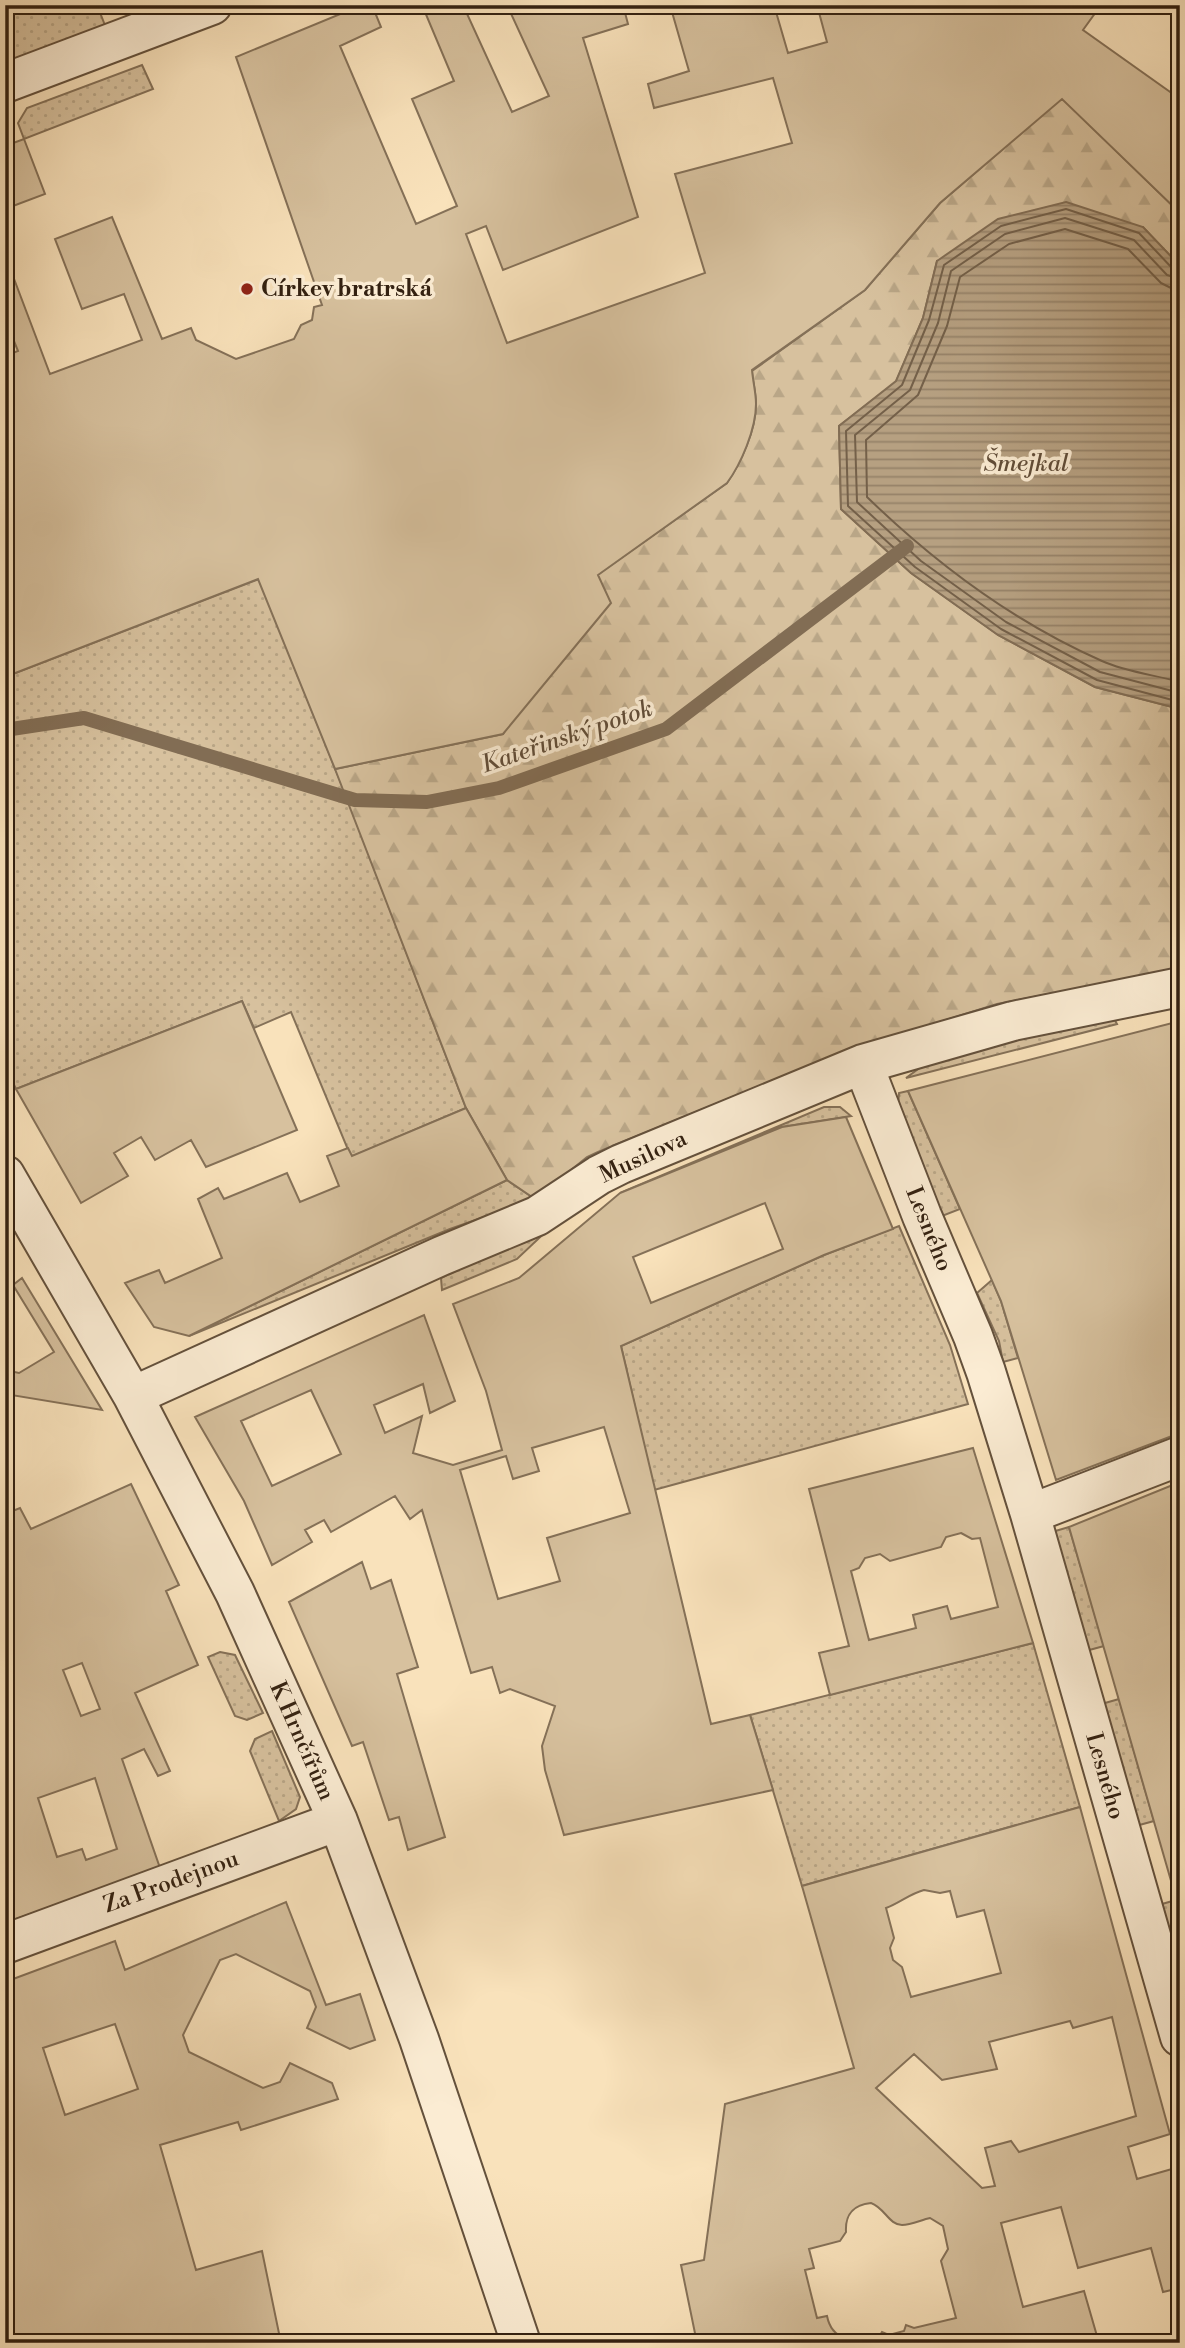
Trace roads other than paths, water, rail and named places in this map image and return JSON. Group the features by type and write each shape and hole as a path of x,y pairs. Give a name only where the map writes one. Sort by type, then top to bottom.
{"street":[{"path":"5,83 212,5"},
{"name":"Musilova","path":"133,1396 441,1256 537,1216 599,1175 621,1164 863,1064 1013,1021 1180,987"},
{"name":"Lesného","path":"863,1064 922,1216 973,1336 1030,1514 1180,2037"},
{"name":"K Hrnčířům","path":"5,1175 133,1396 235,1593 338,1821 419,2039 521,2343"},
{"path":"1030,1514 1180,1456"},
{"name":"Za Prodejnou","path":"5,1944 338,1821"}],"water":[{"name":"Šmejkal","path":"1066,202 1143,227 1180,266 1180,709 1095,687 998,635 911,573 841,509 839,426 896,381 923,318 937,261 998,219"}],"waterway":[{"name":"Kateřinský potok","path":"5,730 84,718 355,800 427,802 499,788 666,729 907,546"}],"place":[{"name":"Církev bratrská","path":"247,289"}]}
